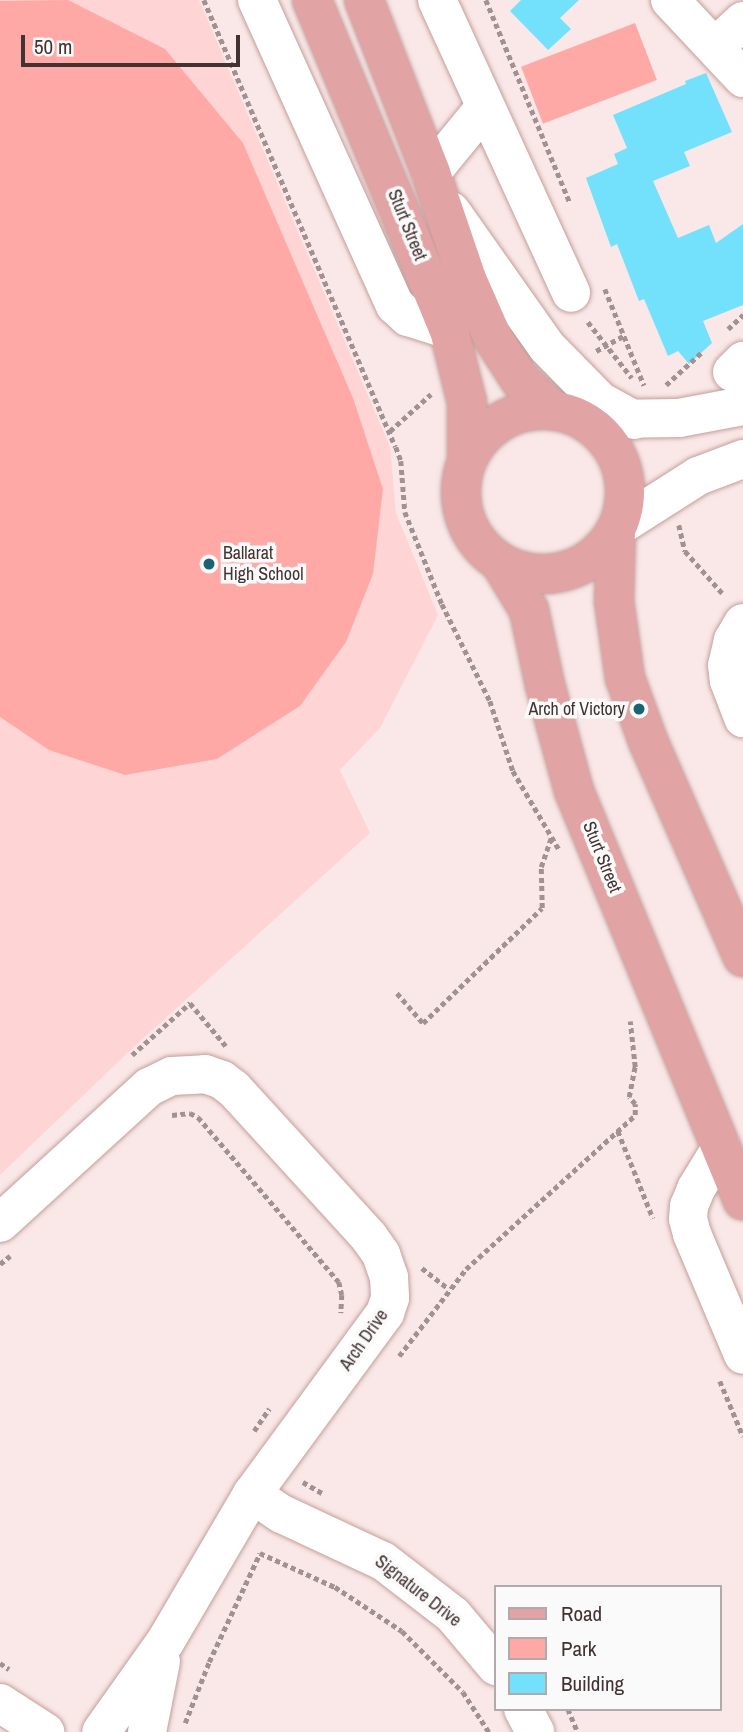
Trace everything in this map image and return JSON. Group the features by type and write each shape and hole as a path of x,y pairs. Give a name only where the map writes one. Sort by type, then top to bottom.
{"main road":[{"name":"Sturt Street","path":"312,0 449,330 467,402 467,458"},
{"path":"364,0 467,279 493,338 520,380 565,414 598,431 617,458 625,490 617,529 614,601 625,678 648,741 743,957"},
{"path":"565,414 525,411 496,423 484,433 467,458 460,487 464,516 478,543 500,562 530,573 560,572 589,560 617,529"},
{"name":"Sturt Street","path":"500,562 529,610 545,685 575,791 743,1200"}],"street":[{"path":"257,0 395,304 408,317 449,330"},
{"path":"437,0 485,107 587,288"},
{"path":"670,0 743,78"},
{"path":"715,47 743,21"},
{"path":"485,107 433,181 500,286 547,347 600,401 639,403 679,418 731,363"},
{"path":"565,414 639,403"},
{"path":"617,529 698,476 743,459"},
{"path":"737,635 727,665 729,681 743,718"},
{"name":"Arch Drive","path":"10,1235 143,1092 166,1077 192,1073 215,1076 240,1096 369,1237 381,1254 390,1285 388,1308 371,1335 252,1494 165,1643 101,1732"},
{"path":"721,1148 692,1198 688,1219 743,1354"},
{"name":"Signature Drive","path":"252,1494 282,1514 383,1561 453,1615 494,1664"},
{"name":"Arch Drive","path":"148,1732 165,1643"},
{"path":"6,1687 45,1732"},
{"path":"524,1711 536,1732"},
{"path":"0,1726 5,1732"}],"path":[{"path":"204,0 390,431 401,461 405,512 442,604 490,701 513,771 563,857"},
{"path":"486,0 571,206"},
{"path":"587,288 639,403"},
{"path":"659,391 731,363 743,315"},
{"path":"605,346 633,379 639,403"},
{"path":"397,993 423,1023 542,908 541,867 551,837"},
{"path":"449,1289 466,1269 635,1115 635,1104 629,1097 635,1060 628,1014"},
{"path":"162,1124 173,1115 190,1113 198,1117 339,1282 342,1295 338,1319"},
{"path":"0,1264 10,1235"},
{"path":"251,1435 271,1407"},
{"path":"182,1732 209,1662 260,1553 335,1587 402,1631 463,1692 489,1732"},
{"path":"0,1663 6,1687"},
{"path":"569,1711 578,1732"}],"shaded area":[{"name":"Ballarat High School","path":"0,0 199,0 390,447 396,513 438,615 380,728 340,770 370,833 138,1043 0,1175"}],"green space":[{"name":"Ballarat High School","path":"68,0 165,49 243,143 353,398 383,489 373,574 346,642 300,706 217,759 125,775 49,750 0,717 0,1"},
{"path":"635,23 657,80 543,124 521,67"}],"building":[{"path":"521,0 579,0 560,18 571,29 548,50 510,11"},
{"path":"706,73 732,132 684,152 690,166 653,181 678,238 709,225 716,243 743,224 743,305 703,321 712,343 689,364 678,351 668,356 644,299 639,301 617,244 611,247 586,178 618,164 614,154 627,148 613,115"}],"place":[{"name":"Ballarat High School","path":"209,564"},
{"name":"Arch of Victory","path":"639,709"}]}
